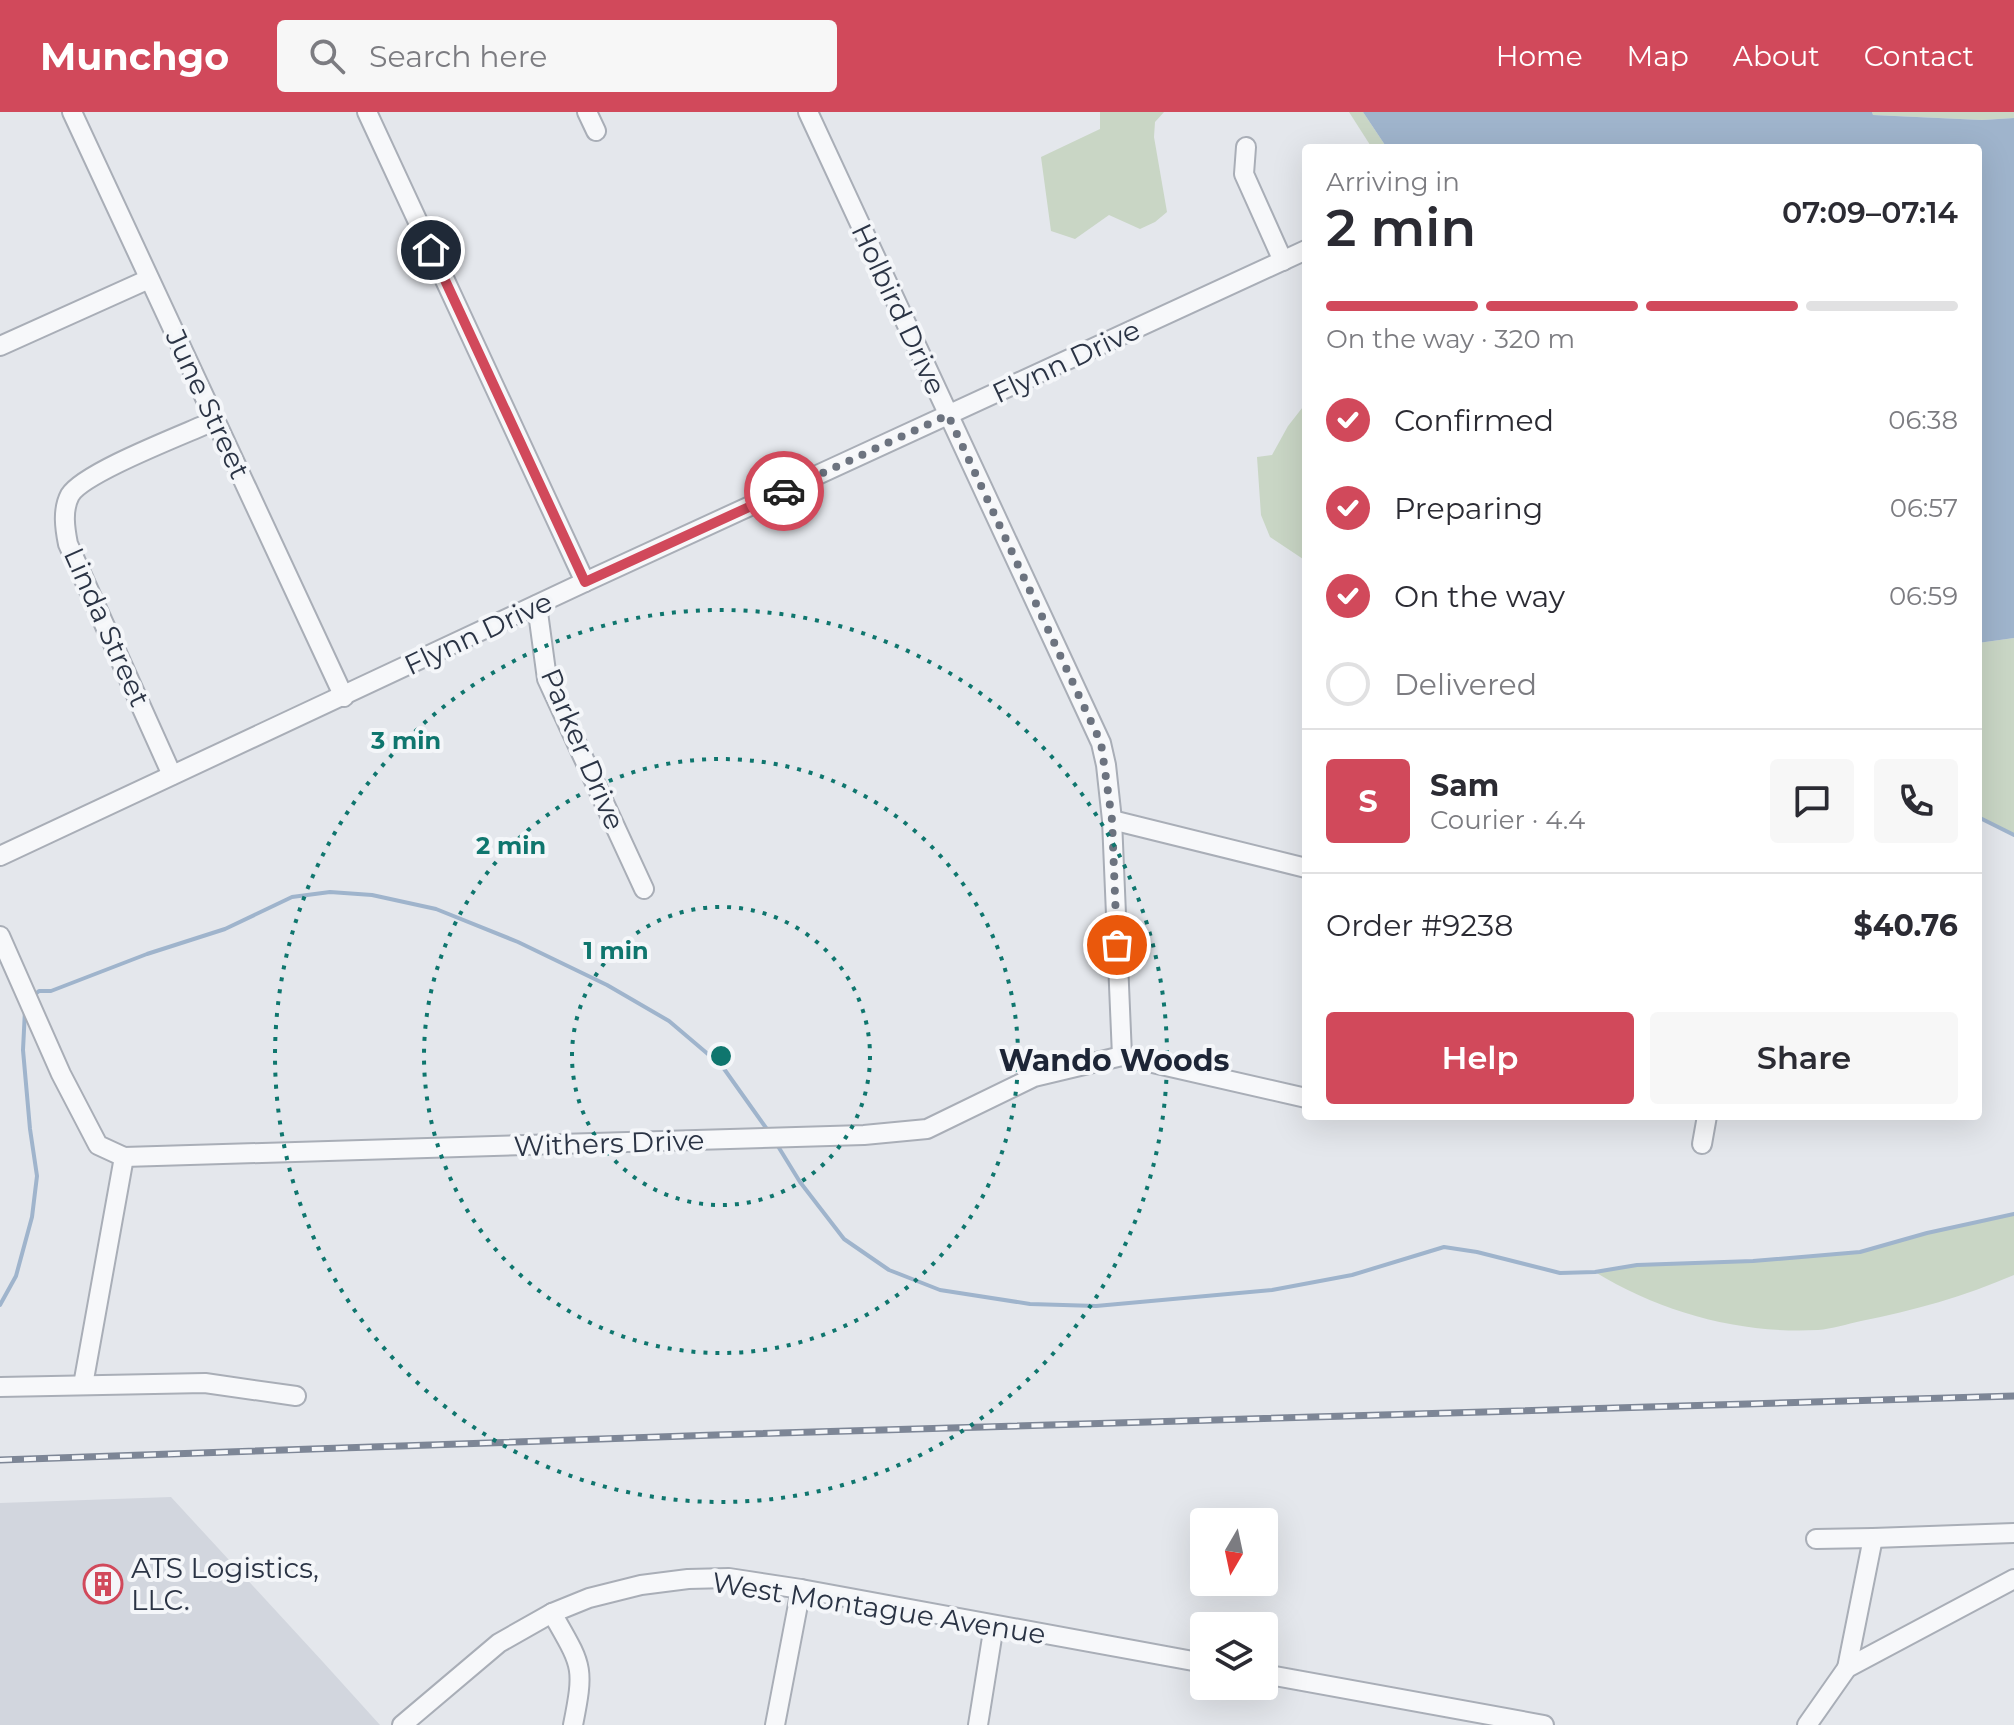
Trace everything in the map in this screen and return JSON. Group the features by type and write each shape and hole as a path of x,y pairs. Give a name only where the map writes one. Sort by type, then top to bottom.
{"street":[{"name":"June Street","path":"72,112 344,697"},
{"path":"367,112 585,582"},
{"path":"587,112 596,131"},
{"name":"Holbird Drive","path":"808,112 1101,743 1112,820 1122,1056"},
{"path":"1246,147 1244,174 1283,261"},
{"name":"Flynn Drive","path":"2,851 344,697 585,582 1302,252"},
{"path":"0,346 149,279"},
{"name":"Linda Street","path":"172,775 68,544 64,521 70,494 93,476 216,420"},
{"name":"Parker Drive","path":"537,605 547,679 644,889"},
{"path":"1112,820 1302,867"},
{"path":"0,936 61,1074 98,1145 124,1157 83,1385"},
{"name":"Withers Drive","path":"124,1157 898,1132 927,1129 1034,1077 1122,1056 1302,1097"},
{"path":"1702,1144 1706,1120"},
{"path":"0,1387 205,1383 296,1396"},
{"path":"1816,1539 2014,1533"},
{"path":"1807,1725 1847,1668 1873,1538"},
{"name":"West Montague Avenue","path":"402,1725 499,1643 552,1613 589,1598 641,1585 688,1579 729,1578 801,1589 1190,1660"},
{"path":"1847,1668 2014,1579"},
{"path":"775,1725 801,1589"},
{"path":"552,1613 579,1661 582,1681 573,1725"},
{"path":"978,1725 994,1625"},
{"path":"1278,1677 1544,1725"}],"shaded area":[{"path":"171,1497 380,1725 0,1725 0,1503"}],"green space":[{"path":"1100,112 1164,112 1155,122 1154,137 1167,212 1140,229 1109,215 1075,239 1051,231 1041,157 1100,129"},
{"path":"1349,112 1363,112 1384,144 1369,144"},
{"path":"1872,112 2014,112 2014,118 1982,120 1873,115"},
{"path":"1302,408 1302,558 1270,537 1261,515 1257,457 1272,455"},
{"path":"2014,638 2014,835 1982,819 1982,642"},
{"path":"2014,1214 2014,1275 1939,1302 1823,1329 1760,1328 1702,1318 1647,1299 1595,1272 1637,1265 1753,1261 1860,1252"}],"water":[{"path":"1363,112 1872,112 1873,115 1982,120 2014,118 2014,638 1982,642 1982,144 1384,144"}],"waterway":[{"path":"1982,819 2014,835"},
{"path":"33,996 39,991 51,991 147,954 225,929 292,897 330,892 372,895 436,909 518,942 607,985 669,1021 722,1066 769,1132"},
{"path":"0,1305 16,1276 32,1217 37,1176 23,1050 25,1010"},
{"path":"776,1143 800,1182 844,1239 889,1270 940,1290 1030,1304 1096,1306 1272,1290 1352,1275 1444,1247 1560,1273 1595,1272 1637,1265 1753,1261 1860,1252 2014,1214"}],"railway":[{"path":"0,1460 2014,1396"}],"way so far":[{"path":"784,491 948,415 1101,743 1112,820 1117,945"}],"place":[{"name":"ATS Logistics, LLC.","path":"103,1584"}],"district":[{"name":"Wando Woods","path":"1114,1061"}],"route":[{"path":"431,250 585,582 784,491"}]}
